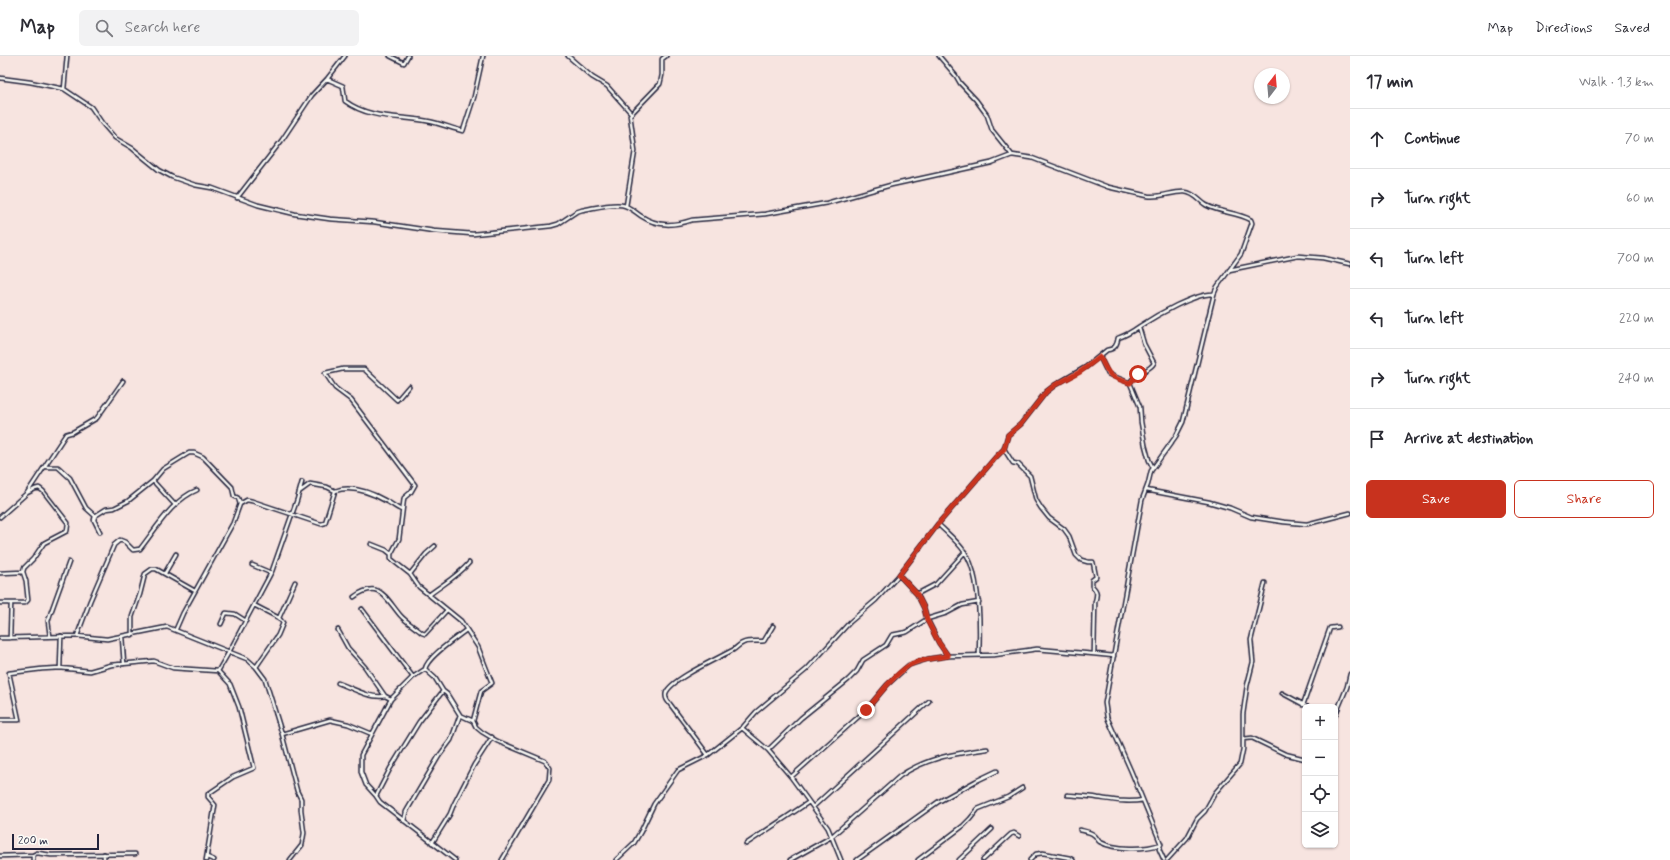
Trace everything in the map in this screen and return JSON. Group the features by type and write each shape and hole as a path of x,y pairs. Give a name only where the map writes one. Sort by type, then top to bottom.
{"street":[{"path":"64,89 67,56"},
{"path":"237,198 282,140 312,95 345,56"},
{"path":"390,56 404,63 408,56"},
{"path":"327,79 343,86 346,100 362,111 428,121 463,131 474,97 483,56"},
{"path":"568,56 592,77 607,86 631,113 635,151 626,206"},
{"path":"631,113 635,111 660,84 662,75 662,59 666,56"},
{"path":"939,56 960,83 976,100 987,115 992,130 1012,155"},
{"path":"0,78 64,89 91,107 102,124 115,138 132,148 159,170 182,181 212,188 237,198 280,210 330,219 374,222 434,231 473,234 550,226 562,222 576,212 582,210 620,205 626,206 643,217 659,224 682,223 696,219 765,214 827,203 890,185 991,163 1012,155 1039,160 1108,187 1148,196 1155,197 1186,192 1196,196 1201,202 1213,208 1245,216 1251,220 1252,224 1241,254 1217,287 1214,294 1183,422 1176,436 1153,468 1146,490 1138,517 1105,703 1107,717 1161,844 1159,849 1164,860"},
{"path":"1229,270 1298,256 1323,258 1350,264"},
{"path":"616,860 634,843 642,831 654,804 674,774 682,767 708,755 742,728 756,712 807,669 850,622 876,600 899,575 938,524 1004,449 1008,435 1021,424 1046,392 1055,385 1080,372 1107,350 1111,349 1116,345 1118,338 1129,334 1139,327 1195,297 1214,294"},
{"path":"1130,383 1132,379 1150,368 1154,363 1144,344 1139,327"},
{"path":"1100,357 1108,374 1118,380 1130,383"},
{"path":"409,386 397,400 364,369 344,369 325,373 335,388 351,400 415,485 412,492 404,498 399,539 391,554 391,559 410,574 420,587 429,595 457,617 478,647 492,683 481,691 473,722"},
{"path":"0,517 27,493 66,434 74,432 97,418 123,381"},
{"path":"1130,383 1140,407 1145,445 1153,468"},
{"path":"1004,449 1013,464 1018,464 1030,476 1036,500 1049,518 1064,529 1069,536 1076,555 1081,560 1093,562 1096,577 1092,580 1092,586 1096,589 1097,595 1095,602 1094,654"},
{"path":"94,516 106,509 114,508 128,501 153,481 163,469 184,456 194,453 203,457 232,487 234,496 238,498 240,504 233,523 176,629"},
{"path":"45,467 58,467 70,478 86,508 94,516 94,520 100,532"},
{"path":"153,481 175,505"},
{"path":"218,670 271,573 302,482"},
{"path":"299,492 310,484 327,487 335,491 341,489 370,493 402,510"},
{"path":"22,572 44,543 67,531 68,524 43,491 39,488 27,493"},
{"path":"77,636 114,545 120,540 125,542 132,550 140,549 175,505 189,493 197,490"},
{"path":"1146,490 1209,502 1230,508 1251,517 1284,522 1307,524 1350,513"},
{"path":"240,504 247,500 321,524 325,523 335,491"},
{"path":"938,524 965,552 976,578 979,654"},
{"path":"371,544 386,550 391,554"},
{"path":"410,574 426,554 435,546"},
{"path":"917,594 936,584 965,552"},
{"path":"165,574 176,554"},
{"path":"50,636 48,621 69,562"},
{"path":"429,595 462,571 469,563"},
{"path":"252,565 271,573"},
{"path":"132,635 132,617 145,574 156,569 196,591"},
{"path":"0,573 22,572"},
{"path":"0,603 25,602 28,600 26,581 22,572"},
{"path":"899,575 917,594 924,608 927,620 939,643 948,656"},
{"path":"279,618 295,582"},
{"path":"1167,860 1187,838 1197,819 1205,811 1215,793 1240,764 1243,739 1243,714 1247,686 1253,662 1251,640 1266,583"},
{"path":"354,596 364,590 373,589 380,591 402,617 422,633 426,634 447,610"},
{"path":"768,750 801,718 848,680 863,660 886,645 892,635 907,632 927,620 947,613 962,605 978,602"},
{"path":"10,638 11,603"},
{"path":"254,605 279,618 283,623 278,634 256,667"},
{"path":"362,609 413,677"},
{"path":"221,624 226,613 234,614 246,621"},
{"path":"708,755 670,704 666,694 673,685 683,678 742,643 764,641 773,626"},
{"path":"0,638 77,636 107,640 167,627 176,629 247,659 256,667 265,679 282,734 297,792 301,799 304,833 302,844 290,860"},
{"path":"1282,693 1303,704 1330,628 1338,627"},
{"path":"338,630 348,648 365,667 385,696 390,699"},
{"path":"455,860 380,802 366,785 361,772 361,755 381,720 390,699 413,677 425,669 426,665 446,645 466,630"},
{"path":"60,668 61,636"},
{"path":"122,637 124,664"},
{"path":"791,777 866,710 887,685 909,665 928,659 948,656 979,654 994,655 1037,649 1114,656"},
{"path":"0,720 19,720 10,673 60,668 90,671 111,665 154,661 173,668 218,670 230,684 254,768 233,777 208,794 208,797 215,805 206,859 214,860"},
{"path":"425,669 435,678 460,715 473,722 476,727 492,737 545,761 551,771 549,780 502,860"},
{"path":"1338,709 1348,687 1350,674"},
{"path":"338,683 365,694 379,697 385,696"},
{"path":"376,796 390,769 419,722 443,691"},
{"path":"813,807 929,701"},
{"path":"404,821 406,812 439,756 451,740 460,715"},
{"path":"282,734 330,720 348,724 372,734"},
{"path":"742,728 768,750 791,777 828,828 841,860"},
{"path":"432,843 447,818 474,765 492,737"},
{"path":"1243,739 1252,738 1285,754 1302,758"},
{"path":"790,860 831,837 912,767 928,760 987,749"},
{"path":"857,860 938,802 976,780 997,771"},
{"path":"918,860 963,826 978,809 1008,797 1022,788"},
{"path":"1067,795 1097,797 1114,801 1134,802 1143,800"},
{"path":"746,844 809,802"},
{"path":"959,860 992,829"},
{"path":"1080,830 1094,834 1100,842 1108,845 1136,849 1150,848 1161,844"},
{"path":"983,860 1011,834 1016,833 1019,836"},
{"path":"0,856 33,855 37,852 52,855 135,854"},
{"path":"1030,860 1036,854 1043,853 1070,858 1072,860"},
{"path":"104,854 104,860"},
{"path":"33,855 34,860"}],"route":[{"path":"866,710 887,685 909,665 928,659 948,656 939,643 927,620 924,608 917,594 899,575 938,524 1004,449 1007,443 1008,435 1021,424 1050,388 1080,372 1100,357 1108,374 1118,380 1130,383 1138,374"}]}
